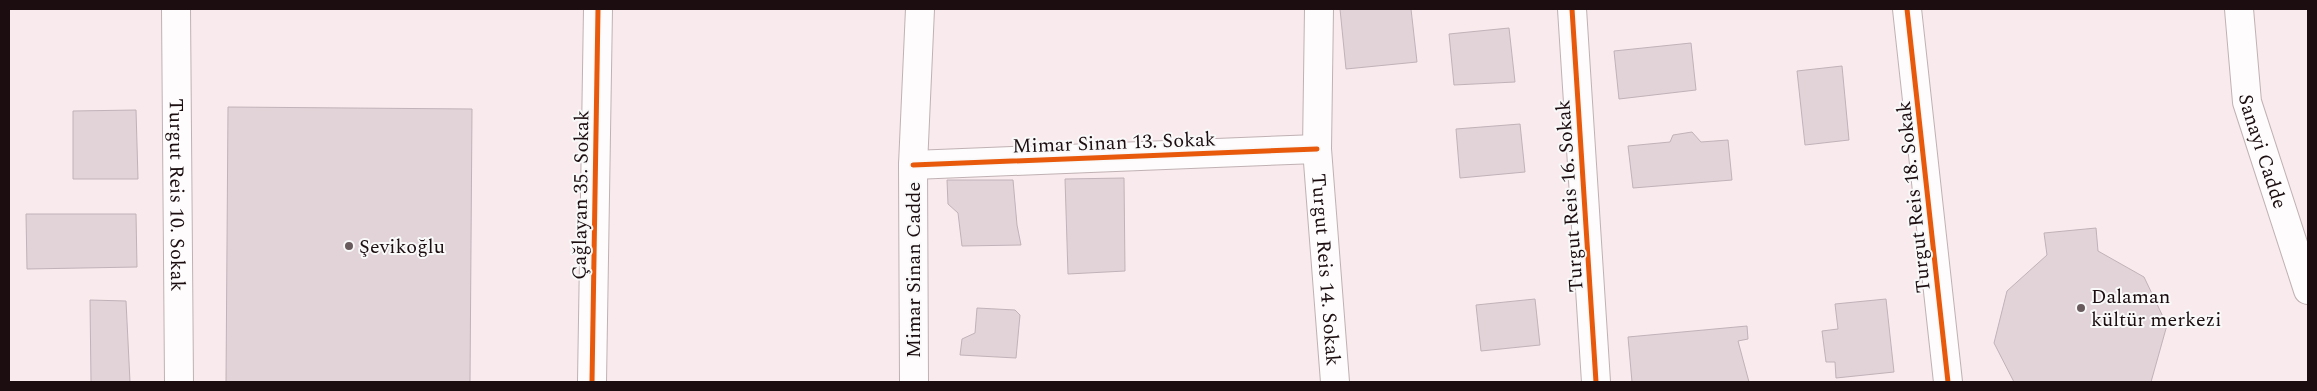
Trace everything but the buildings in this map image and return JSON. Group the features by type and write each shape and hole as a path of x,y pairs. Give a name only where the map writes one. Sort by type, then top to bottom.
{"street":[{"name":"Turgut Reis 10. Sokak","path":"176,9 179,382"},
{"name":"Çağlayan 35. Sokak","path":"592,382 598,9"},
{"name":"Mimar Sinan Cadde","path":"914,382 913,166 920,9"},
{"name":"Turgut Reis 14. Sokak","path":"1319,9 1317,149 1336,382"},
{"name":"Turgut Reis 16. Sokak","path":"1572,9 1596,382"},
{"name":"Turgut Reis 18. Sokak","path":"1907,9 1948,382"},
{"name":"Sanayi Cadde","path":"2239,9 2247,102 2308,290"},
{"name":"Mimar Sinan 13. Sokak","path":"913,166 1317,149"}],"cycle path":[{"path":"592,382 598,9"},
{"path":"1572,9 1596,382"},
{"path":"1907,9 1948,382"},
{"path":"913,165 1317,149"}],"place":[{"name":"Şevikoğlu","path":"349,246"},
{"name":"Dalaman kültür merkezi","path":"2081,308"}]}
